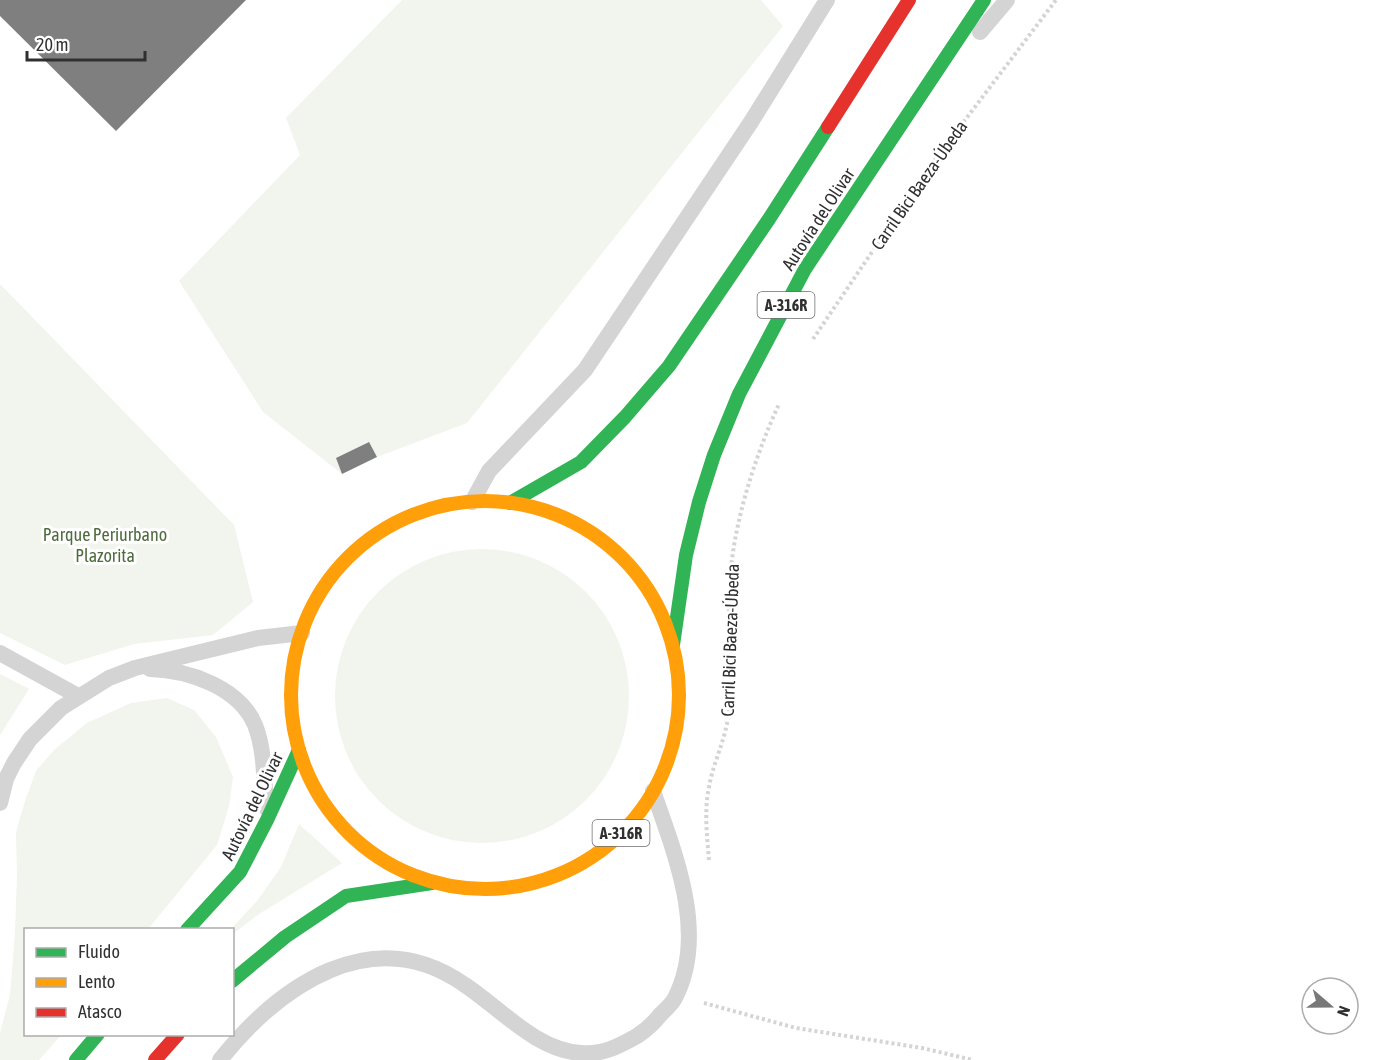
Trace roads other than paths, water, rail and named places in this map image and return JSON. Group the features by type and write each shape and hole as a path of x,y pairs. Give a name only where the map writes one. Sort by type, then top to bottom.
{"highway":[{"path":"510,503 581,462 625,417 669,366 769,219 909,0"},
{"name":"Autovía del Olivar","path":"673,647 686,555 699,502 714,455 739,394 805,269 984,0"},
{"name":"A-316R","path":"472,502 510,503 557,515 587,530 613,550 636,573 654,601 673,647 678,684 677,721 668,757 653,791 625,828 590,858 570,870 526,885 480,890 434,883 415,877 380,859 349,834 324,804 314,787 299,750 293,721 291,691 294,662 302,633 315,603 329,580 366,542 416,514 444,506 472,502"},
{"name":"Autovía del Olivar","path":"189,928 240,872 299,750"},
{"name":"A-316R","path":"234,979 285,937 346,896 434,883"},
{"path":"76,1060 97,1036"},
{"path":"155,1060 177,1036"}],"lane":[{"path":"472,502 489,471 585,370 751,122 827,0"},
{"path":"903,122 1007,0"},
{"path":"0,803 6,779 22,750 47,721 78,696 109,678 135,668 258,638 302,633"},
{"path":"0,653 78,696"},
{"path":"135,668 158,669 193,676 219,688 242,705 256,727 263,765 267,820"},
{"path":"220,1060 249,1027 302,983 336,966 376,958 416,960 442,970 535,1037 558,1047 581,1053 611,1050 638,1035 647,1029 675,999 689,956 687,904 675,852 653,791"}],"park label":[{"name":"Parque Periurbano Plazorita","path":"105,544"}]}
